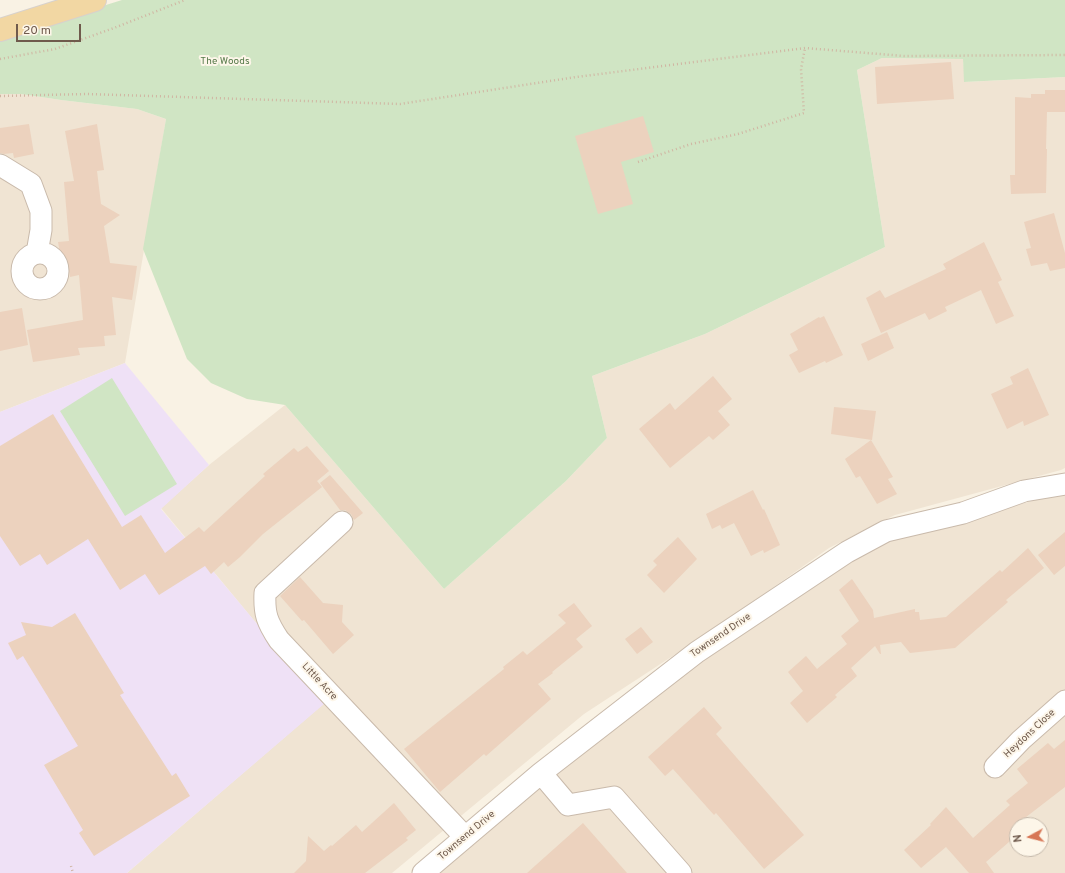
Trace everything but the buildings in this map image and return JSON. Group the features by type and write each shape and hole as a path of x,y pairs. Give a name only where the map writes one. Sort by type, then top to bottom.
{"main road":[{"path":"0,30 95,0"}],"street":[{"path":"0,165 31,184 41,211 41,230 37,253"},
{"name":"Townsend Drive","path":"423,873 541,773 697,652 847,552 886,531 963,513 1024,491 1065,484"},
{"name":"Little Acre","path":"342,522 265,593 264,607 269,624 279,640 465,837"},
{"name":"Heydons Close","path":"995,767 1021,740 1065,700"},
{"path":"541,773 568,805 614,797 681,873"}],"path":[{"path":"0,59 55,49 185,0"},
{"path":"638,162 691,144 738,134 804,113 801,69 805,48"},
{"path":"0,96 87,94 400,104 576,77 805,48 904,56 1065,55"},
{"path":"71,866 73,873"}],"shaded area":[{"path":"882,58 963,59 965,82 1065,77 1065,468 895,515 829,548 720,625 584,714 392,873 127,873 323,704 161,508 209,465 285,405 444,589 566,481 607,438 592,376 705,334 885,247 857,70"},
{"path":"0,94 21,94 137,109 166,119 125,363 0,412"},
{"path":"125,363 209,465 161,509 324,704 127,873 0,873 0,412"},
{"path":"1065,490 1065,873 437,873 659,690 833,569 899,535 1057,494"}],"green space":[{"name":"The Woods","path":"122,0 1065,0 1065,77 964,82 963,59 882,58 857,70 885,247 705,334 592,376 607,438 566,481 444,589 285,405 247,399 211,383 187,359 143,249 166,119 137,109 21,94 0,94 0,38"},
{"path":"112,378 177,484 125,516 60,411"}]}
